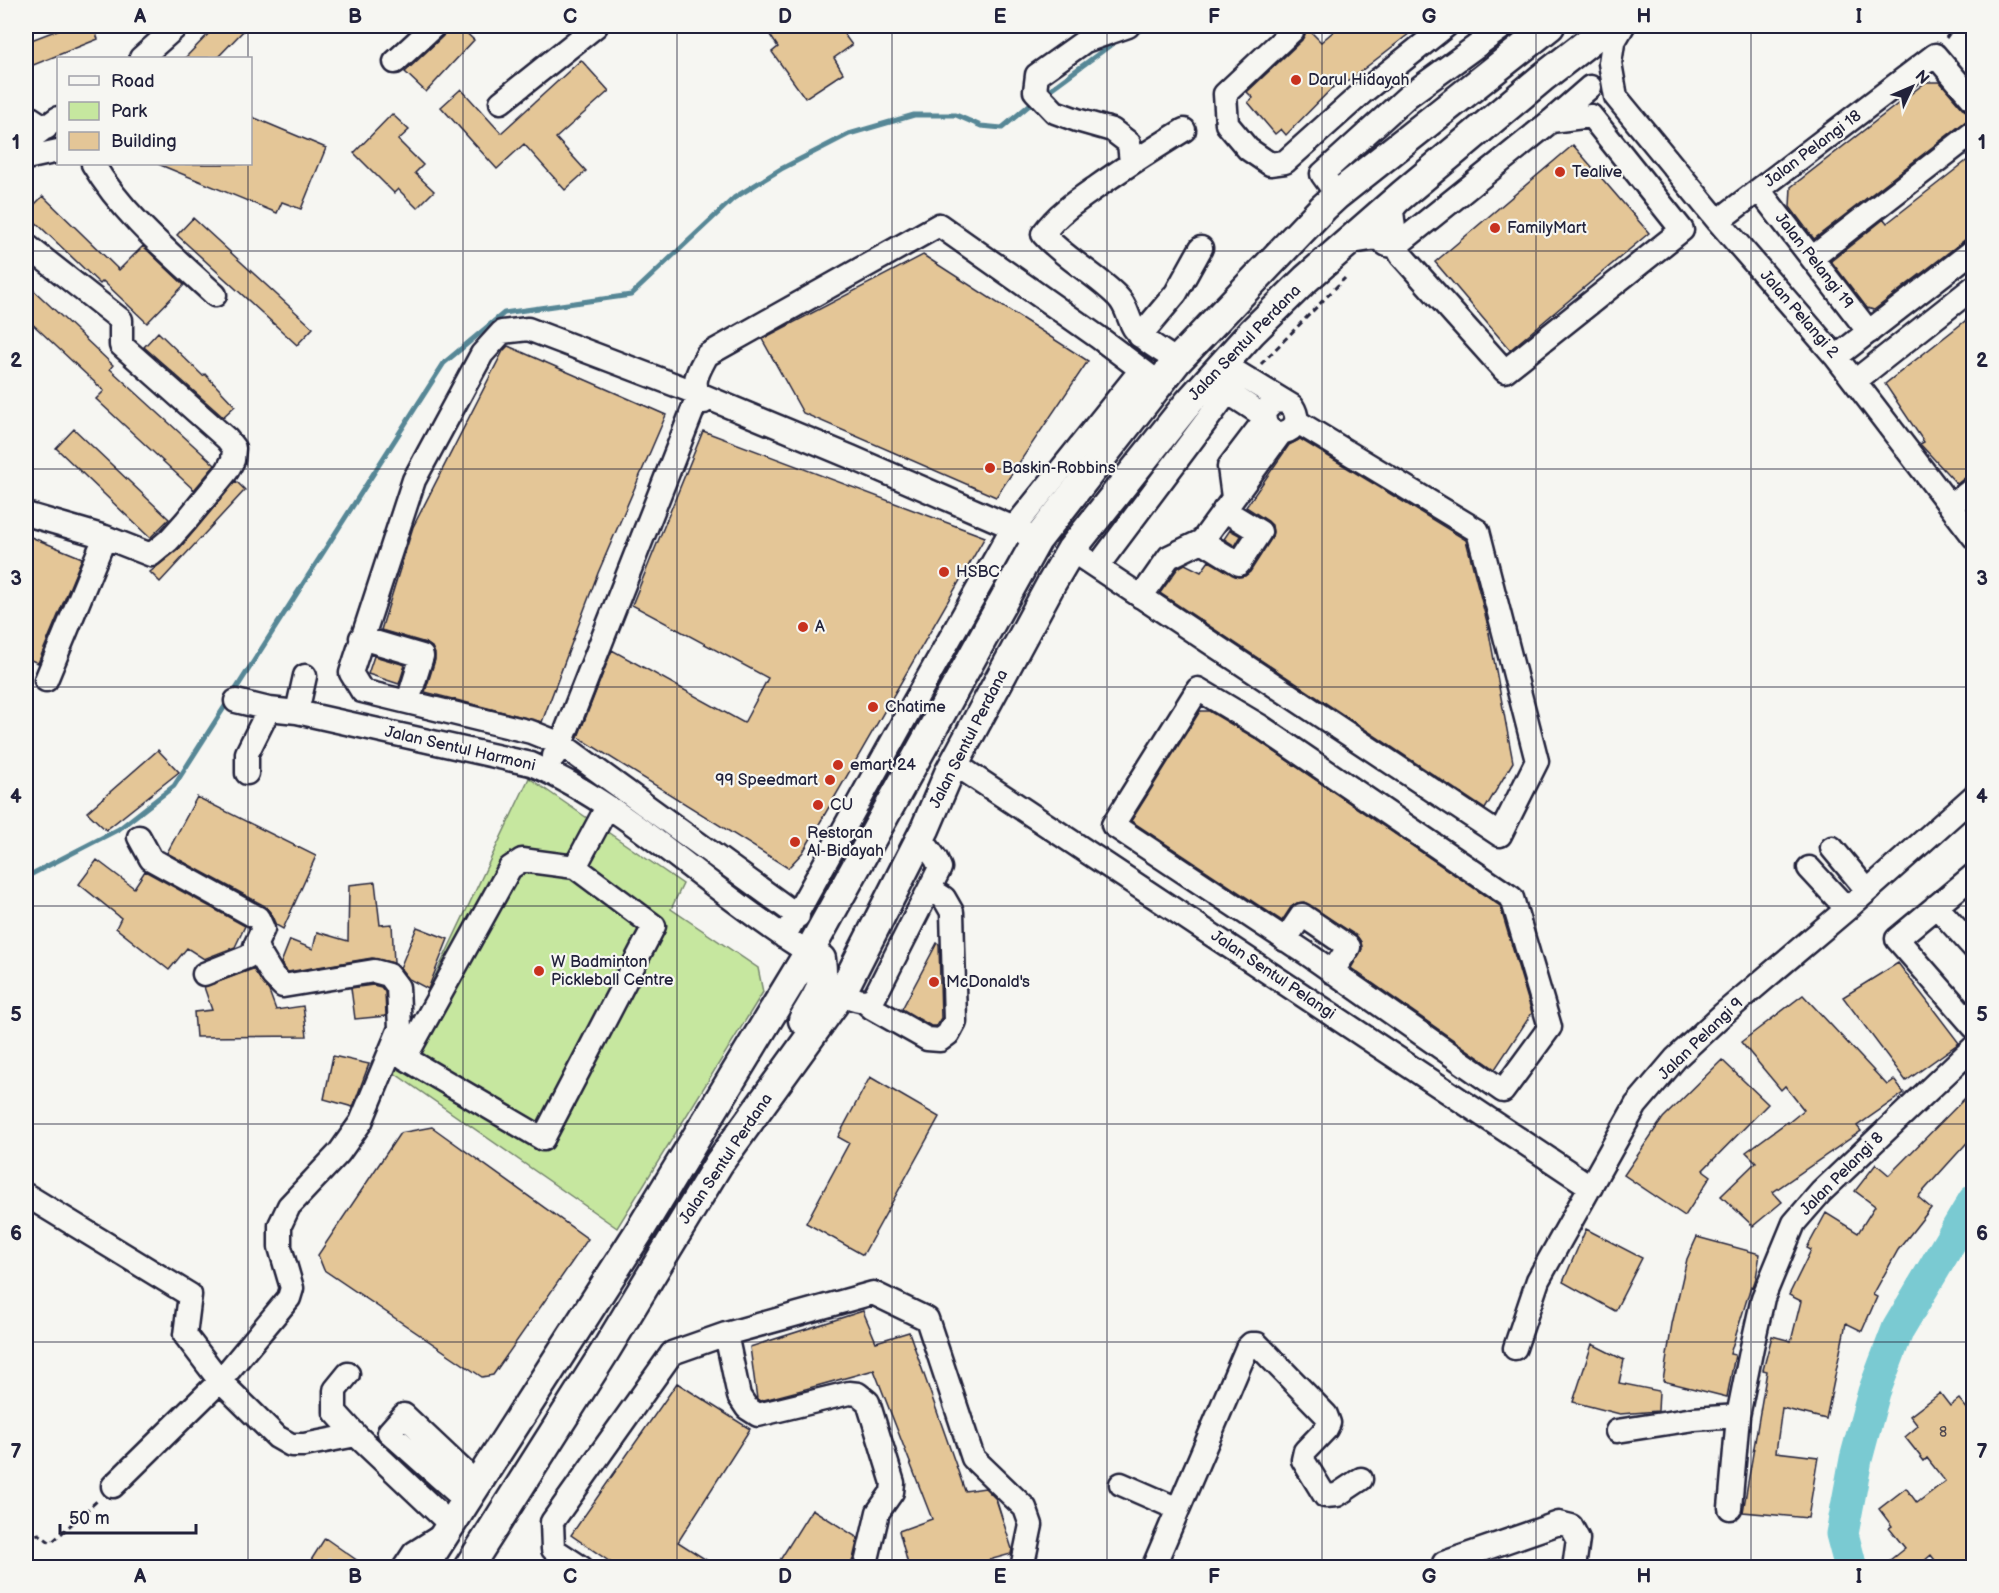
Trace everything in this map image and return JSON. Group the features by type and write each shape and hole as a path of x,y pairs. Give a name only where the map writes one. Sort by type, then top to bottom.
{"main road":[{"name":"Jalan Sentul Perdana","path":"423,1568 815,956 1024,537 1150,382 1178,361 1338,195 1550,26"},
{"name":"Jalan Sentul Perdana","path":"468,1568 604,1353 719,1163 853,998 907,863 955,764 1071,550 1189,402 1217,374 1252,332 1346,243 1402,195 1542,78 1610,26"},
{"path":"1217,374 1208,340 1225,310"},
{"path":"1150,382 1164,387 1190,358 1217,374"},
{"path":"719,1163 777,1061 821,990 823,977 815,956 850,945 887,885 907,863"}],"street":[{"path":"142,57 177,26"},
{"path":"395,62 434,26"},
{"path":"501,102 596,26"},
{"path":"1128,26 1085,41 1037,75 1035,91 1055,112 1112,130 1129,143 1131,163"},
{"path":"1293,30 1225,94 1227,124 1248,149 1270,164 1285,162 1386,72 1446,26"},
{"path":"1338,195 1322,174 1408,96 1504,26"},
{"name":"Jalan Pelangi 2","path":"1623,26 1613,43 1610,63 1616,97 1713,215 1836,357 1974,537"},
{"name":"Jalan Pelangi 18","path":"1396,246 1401,255 1505,371 1682,230 1759,190 1935,55 1974,101"},
{"path":"1386,72 1408,96"},
{"name":"Jalan Pelangi 2","path":"1542,78 1567,76 1616,97"},
{"path":"1346,243 1377,238 1387,245 1396,246 1590,87"},
{"path":"1362,93 1384,117"},
{"path":"26,115 52,123"},
{"path":"1551,121 1591,116 1682,230"},
{"path":"26,142 52,123"},
{"path":"1178,361 1140,336 1119,298 1098,279 1053,246 1043,234 1052,221 1065,209 1131,163 1184,130"},
{"path":"1812,258 1974,132"},
{"path":"26,158 57,151"},
{"path":"94,165 107,188 136,220 215,295"},
{"path":"1660,202 1686,182"},
{"name":"Jalan Pelangi 19","path":"1759,190 1869,332"},
{"path":"1396,246 1392,212 1402,195"},
{"path":"546,770 561,744 699,394 695,379 707,356 939,225 1150,382"},
{"path":"26,245 121,320 121,345 227,439 234,448 233,460 227,471 169,540 151,555 105,537 26,514"},
{"path":"1140,336 1176,293 1201,248"},
{"path":"1836,357 1974,250"},
{"path":"1855,381 1974,286"},
{"path":"784,937 798,916 913,704 1024,537 851,457 699,394 528,329 502,332 482,354 414,480 351,673 362,691 531,732 561,744 798,916"},
{"path":"1217,374 1283,401 1270,404 1276,423"},
{"path":"1071,550 1500,836 1537,761 1478,531 1276,423 1217,374"},
{"path":"1097,567 1217,374"},
{"path":"1142,597 1169,557 1202,541 1228,503 1229,467 1276,423"},
{"path":"1951,506 1974,488"},
{"path":"1202,541 1239,564 1260,532 1228,503"},
{"path":"46,680 105,537"},
{"path":"361,638 422,656 408,701"},
{"path":"297,711 305,676"},
{"path":"1198,688 1260,726 1512,898 1550,1027 1503,1091 1306,953 1113,825 1198,688"},
{"name":"Jalan Sentul Harmoni","path":"237,701 269,709 297,711 531,764 546,770 618,813 742,908 815,956"},
{"path":"247,773 247,753 269,709"},
{"name":"Jalan Sentul Pelangi","path":"955,764 1590,1187"},
{"name":"Jalan Pelangi 9","path":"1515,1348 1538,1280 1636,1105 1676,1058 1722,1015 1847,909 1974,796"},
{"path":"575,867 607,807"},
{"path":"113,1486 220,1381 289,1298 292,1288 280,1248 278,1232 280,1225 289,1206 339,1153 361,1122 400,1028 398,987 389,975 374,971 283,986 273,976 255,946 263,929 258,918 151,859 139,837"},
{"path":"853,998 870,1001 875,996 940,868 920,837"},
{"path":"1832,849 1868,890"},
{"path":"522,860 575,867 654,926 543,1139 405,1058 510,868 522,860"},
{"path":"1809,868 1847,909"},
{"path":"1974,875 1897,939 1974,1027"},
{"path":"853,998 927,1039 940,1040 952,1028 955,1021 952,912 944,898 930,890"},
{"path":"1936,906 1974,948"},
{"path":"1285,940 1302,915 1349,947 1332,972"},
{"path":"204,974 247,957 258,950"},
{"path":"1286,984 1306,953"},
{"name":"Jalan Pelangi 8","path":"1730,1508 1738,1416 1763,1298 1794,1223 1821,1192 1974,1047"},
{"path":"26,1195 190,1295 185,1335 220,1381 277,1437 291,1445 304,1445 356,1435"},
{"path":"582,1568 553,1550 552,1522 672,1353 726,1334 873,1293 927,1319 973,1458 1025,1508 1031,1526 1022,1568"},
{"path":"726,1334 739,1396 747,1408 759,1415 849,1393 858,1394 868,1402 892,1483 892,1492 878,1512 865,1568"},
{"path":"1153,1568 1247,1348 1251,1344 1257,1344 1326,1415 1329,1423 1305,1451 1304,1460 1325,1496 1337,1496 1361,1479"},
{"path":"348,1374 335,1390 335,1412 446,1530 414,1554 404,1568"},
{"path":"1617,1431 1694,1419 1738,1416"},
{"path":"1121,1485 1178,1509"},
{"path":"1444,1563 1559,1522 1571,1526 1578,1539 1574,1568"}],"path":[{"path":"26,1537 39,1534 51,1544 113,1486"}],"green space":[{"name":"W Badminton Pickleball Centre","path":"529,778 683,884 671,909 758,968 763,992 617,1228 387,1068 408,1033"}],"building":[{"path":"68,26 93,26 98,39 26,68 26,42"},
{"path":"216,26 248,26 218,57 186,57"},
{"path":"447,26 459,26 474,40 426,92 405,72 443,36"},
{"path":"764,26 838,26 852,45 834,58 843,73 805,98 772,52 778,47"},
{"name":"Darul Hidayah","path":"1340,26 1419,26 1347,82 1343,77 1286,135 1281,129 1275,134 1248,102 1253,98 1247,92 1302,40 1307,28 1321,42"},
{"path":"581,60 609,91 556,138 586,171 565,190 524,144 497,169 441,107 461,89 501,133"},
{"path":"1926,82 1940,82 1974,119 1966,121 1814,239 1790,207 1791,187"},
{"path":"392,114 409,130 398,140 423,165 415,173 434,191 417,208 398,189 394,193 354,153"},
{"path":"252,117 326,148 301,209 282,202 277,213 160,165 252,165"},
{"path":"1573,145 1649,233 1510,350 1435,262"},
{"path":"1974,155 1974,237 1966,239 1874,310 1867,308 1831,261 1884,219 1887,223"},
{"path":"43,196 119,270 143,246 184,285 147,323 103,281 100,284 26,213"},
{"path":"193,218 313,328 297,345 177,235"},
{"path":"923,255 1088,361 996,497 803,413 762,339"},
{"path":"26,283 113,365 110,369 215,465 194,490 96,399 104,391 26,318"},
{"path":"1974,314 1974,475 1966,477 1957,484 1920,444 1924,442 1885,384"},
{"path":"158,332 203,376 205,374 235,406 223,417 144,347"},
{"path":"508,346 666,415 598,573 542,722 425,692 435,660 432,647 426,643 381,630 413,527 503,351"},
{"path":"74,429 169,519 150,538 56,448"},
{"name":"A","path":"703,431 985,537 803,852 788,868 578,737 612,650 744,723 768,678 632,605"},
{"path":"1300,439 1466,540 1487,622 1513,762 1485,809 1160,593 1178,568 1185,564 1201,572 1209,561 1238,577 1250,572 1273,532 1272,525 1268,521 1246,507 1289,445"},
{"path":"236,481 245,490 160,582 150,572 179,549"},
{"path":"1230,530 1241,536 1235,546 1224,539"},
{"path":"26,535 82,558 38,663 26,658"},
{"path":"374,656 405,665 399,684 368,674"},
{"path":"1200,711 1209,711 1253,737 1500,906 1532,1013 1495,1069 1351,968 1362,949 1357,936 1304,902 1291,907 1282,921 1131,821"},
{"path":"158,750 179,772 106,830 87,812"},
{"path":"197,797 316,856 283,929 276,925 265,906 167,853"},
{"path":"97,860 134,888 145,871 245,926 235,947 204,959 187,948 169,970 116,928 121,918 79,884"},
{"path":"375,882 380,925 392,924 394,963 372,958 288,972 284,968 281,963 290,940 313,949 317,932 348,941 349,885"},
{"path":"417,927 448,939 428,989 409,979 400,968"},
{"path":"937,943 939,944 941,1018 936,1026 931,1026 902,1009"},
{"path":"1898,963 1959,1043 1906,1081 1843,997"},
{"path":"253,969 269,991 276,1010 303,1006 307,1036 196,1037 194,1012 212,1010 204,987"},
{"path":"373,985 381,987 385,992 386,1016 355,1019 351,988"},
{"path":"1803,995 1887,1085 1894,1080 1904,1093 1857,1126 1861,1131 1773,1192 1782,1202 1753,1226 1721,1196 1756,1162 1746,1152 1804,1110 1785,1086 1781,1090 1741,1042"},
{"path":"333,1056 369,1064 353,1107 324,1099"},
{"path":"1722,1060 1768,1104 1703,1170 1711,1176 1685,1216 1624,1175 1663,1118"},
{"path":"870,1077 939,1117 863,1255 806,1223 849,1143 838,1137"},
{"path":"1974,1089 1974,1135 1918,1197 1931,1208 1898,1250 1873,1295 1877,1297 1862,1331 1846,1323 1826,1419 1782,1408 1776,1452 1818,1457 1808,1518 1743,1512 1767,1371 1763,1370 1772,1336 1791,1341 1801,1301 1789,1295 1811,1250 1807,1248 1826,1213 1858,1233 1875,1206 1855,1191 1876,1164 1889,1175"},
{"path":"432,1127 588,1239 493,1375 482,1377 324,1270 318,1255 400,1133"},
{"path":"1586,1229 1642,1258 1615,1311 1563,1282"},
{"path":"1697,1237 1760,1254 1756,1278 1753,1287 1751,1286 1730,1354 1735,1355 1727,1397 1663,1381 1672,1324 1687,1259"},
{"path":"863,1311 876,1342 909,1332 965,1491 985,1488 996,1499 1012,1549 1011,1554 960,1568 909,1568 899,1531 932,1519 874,1370 760,1401 757,1399 750,1347"},
{"path":"1592,1344 1624,1360 1619,1383 1659,1391 1658,1411 1620,1414 1573,1402"},
{"path":"677,1383 750,1429 678,1542 719,1568 619,1568 571,1535"},
{"path":"1940,1393 1950,1406 1959,1399 1974,1417 1974,1568 1941,1568 1931,1555 1916,1568 1880,1568 1905,1548 1889,1528 1892,1526 1879,1509 1906,1488 1917,1503 1945,1481 1927,1458 1924,1461 1905,1437 1918,1426 1910,1416"},
{"path":"812,1509 858,1538 849,1568 775,1568"},
{"path":"325,1538 368,1568 306,1568"}],"waterway":[{"path":"1132,34 1150,26"},
{"path":"1048,91 1116,41"},
{"path":"26,877 119,829 174,786 444,363 504,313 631,295 734,198 781,169 849,134 914,115 956,115 981,126 1002,128 1033,102"},
{"path":"1851,1568 1842,1534 1856,1459 1874,1392 1898,1329 1974,1201"}],"place":[{"name":"Darul Hidayah","path":"1296,80"},
{"name":"Tealive","path":"1560,172"},
{"name":"FamilyMart","path":"1495,228"},
{"name":"Baskin-Robbins","path":"990,468"},
{"name":"HSBC","path":"944,572"},
{"name":"A","path":"803,627"},
{"name":"Chatime","path":"873,707"},
{"name":"emart 24","path":"838,765"},
{"name":"99 Speedmart","path":"830,780"},
{"name":"CU","path":"818,805"},
{"name":"Restoran Al-Bidayah","path":"795,842"},
{"name":"W Badminton Pickleball Centre","path":"539,971"},
{"name":"McDonald's","path":"934,982"}]}
